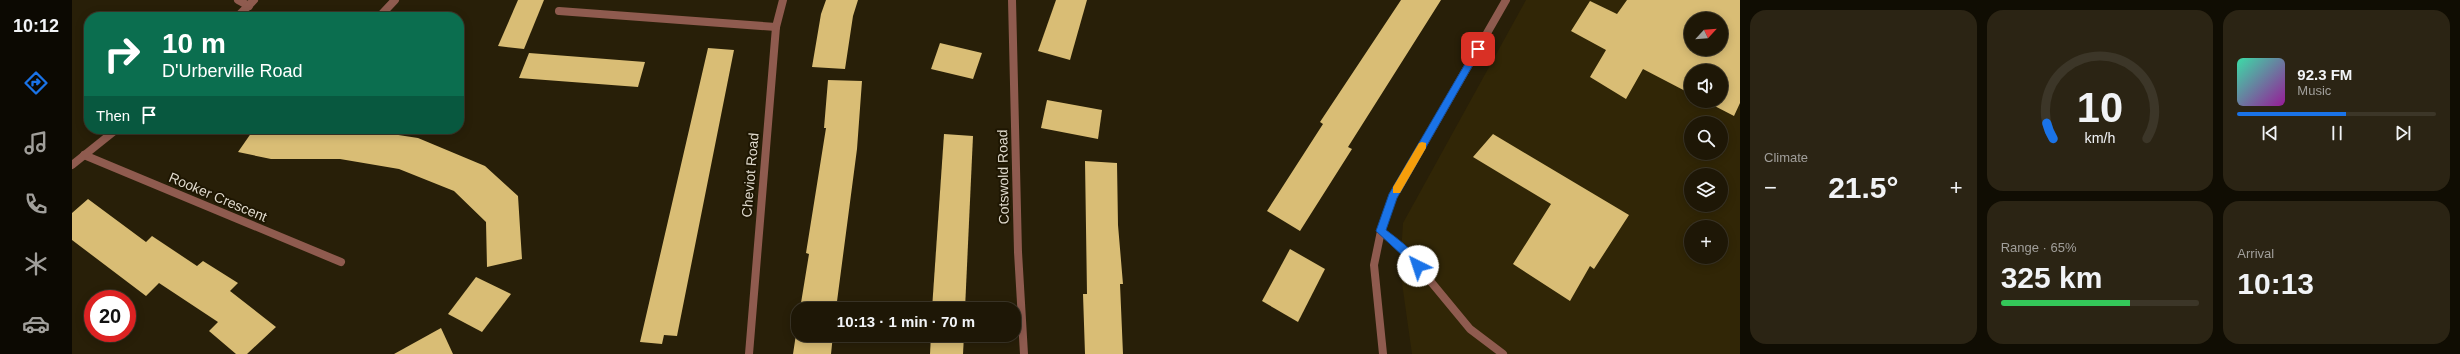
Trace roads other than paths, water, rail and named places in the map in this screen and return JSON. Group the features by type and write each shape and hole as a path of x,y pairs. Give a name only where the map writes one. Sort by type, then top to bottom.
{"street":[{"path":"238,0 249,6"},
{"path":"242,12 254,0"},
{"path":"384,12 395,0"},
{"name":"Cheviot Road","path":"749,354 776,27 784,0"},
{"name":"Cotswold Road","path":"1012,0 1018,252 1024,354"},
{"path":"1383,354 1374,265 1381,231 1393,197 1506,0"},
{"path":"559,11 776,27"},
{"path":"72,165 111,134"},
{"name":"Rooker Crescent","path":"84,155 341,262"},
{"path":"1381,231 1408,254 1470,329 1503,354"}]}
